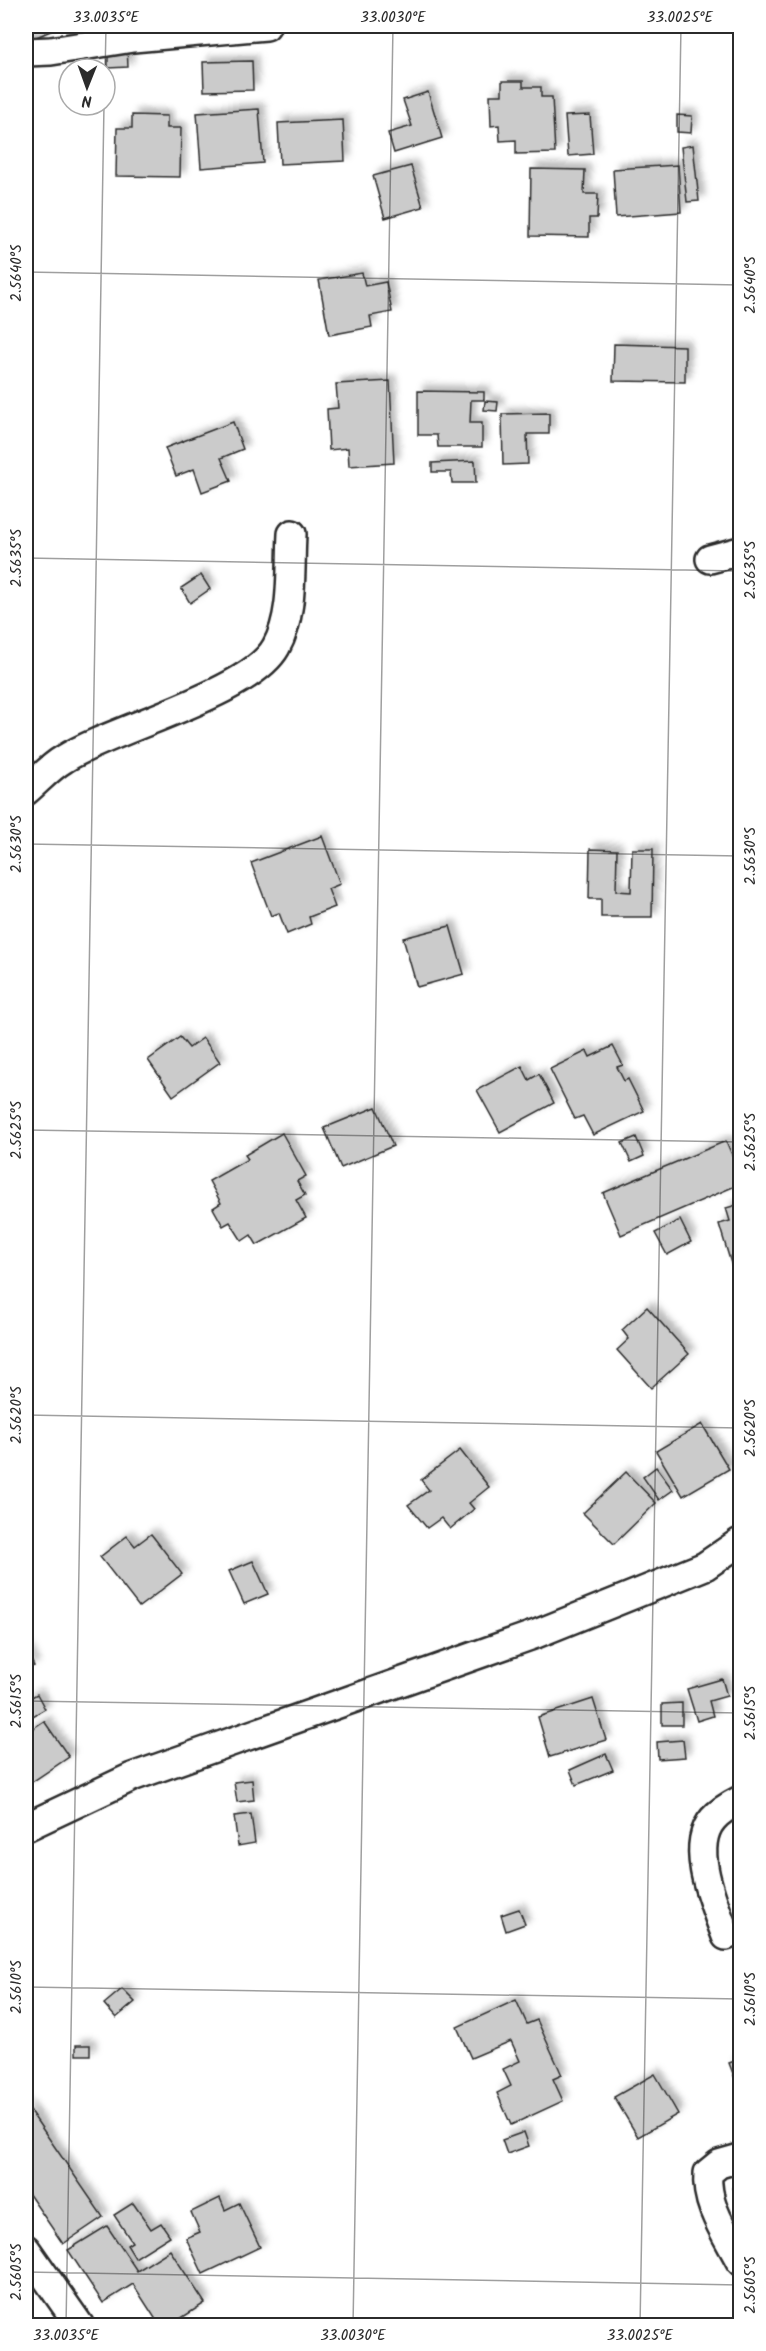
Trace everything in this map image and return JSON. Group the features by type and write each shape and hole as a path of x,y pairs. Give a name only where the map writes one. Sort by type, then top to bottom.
{"street":[{"path":"26,51 51,51 133,38 266,26"},
{"path":"26,791 63,759 225,688 262,664 276,647 284,625 289,591 292,534"},
{"path":"710,559 741,551"},
{"path":"26,1827 132,1777 536,1634 705,1566 741,1542"},
{"path":"726,1936 702,1867 705,1838 712,1819 741,1800"},
{"path":"741,2158 719,2164 708,2173 707,2182 716,2217 741,2261"},
{"path":"26,2249 80,2325"}],"building":[{"path":"26,26 60,26 61,27 31,39"},
{"path":"108,47 127,47 128,67 117,68 117,57 108,57"},
{"path":"252,61 253,90 204,91 203,62"},
{"path":"502,81 523,81 523,87 541,87 541,97 552,97 555,153 516,154 516,140 500,141 499,125 491,126 490,95 502,95"},
{"path":"428,92 442,138 394,153 388,133 412,126 403,100"},
{"path":"259,109 263,163 201,168 197,113"},
{"path":"132,115 167,116 167,128 181,128 180,177 116,176 117,128 132,128"},
{"path":"590,115 593,154 568,156 565,116"},
{"path":"677,115 692,116 691,133 677,132"},
{"path":"343,120 345,161 280,164 278,123"},
{"path":"693,145 699,201 687,202 681,147"},
{"path":"678,165 681,212 616,217 613,169"},
{"path":"411,166 423,207 385,218 373,176"},
{"path":"531,169 585,170 584,194 598,194 597,218 589,218 589,237 530,236"},
{"path":"362,273 365,286 386,282 392,312 370,316 372,327 329,335 319,280"},
{"path":"614,344 685,346 685,382 613,381"},
{"path":"390,381 394,463 349,466 348,448 329,450 327,409 338,408 336,384"},
{"path":"418,391 484,392 484,400 471,400 470,423 482,423 482,447 438,447 437,435 418,435"},
{"path":"485,401 498,402 497,411 484,410"},
{"path":"549,413 549,434 527,434 528,464 503,465 502,414"},
{"path":"233,422 243,449 221,458 231,481 202,492 194,469 176,476 165,448"},
{"path":"475,461 476,483 452,483 451,472 432,472 432,463"},
{"path":"201,575 210,589 190,603 181,588"},
{"path":"322,836 340,884 328,889 335,907 309,917 311,924 287,934 279,913 271,916 251,863"},
{"path":"590,849 617,850 616,891 631,892 632,849 653,849 652,917 601,917 601,899 589,899"},
{"path":"450,926 464,974 417,987 403,938"},
{"path":"180,1037 189,1048 203,1038 220,1062 173,1096 148,1060"},
{"path":"613,1046 623,1065 617,1067 624,1081 628,1079 644,1111 593,1135 583,1116 575,1119 550,1069 587,1051 590,1057"},
{"path":"522,1066 529,1080 539,1074 554,1103 500,1132 477,1090"},
{"path":"376,1107 393,1146 341,1168 324,1128"},
{"path":"282,1133 306,1176 297,1181 305,1195 296,1200 306,1218 257,1245 251,1235 242,1241 230,1222 223,1226 213,1208 221,1203 209,1181 248,1159 245,1155"},
{"path":"636,1137 644,1156 631,1162 622,1143"},
{"path":"726,1141 740,1174 740,1184 621,1235 603,1193"},
{"path":"740,1204 740,1268 733,1270 719,1224 730,1221 726,1208"},
{"path":"680,1220 691,1242 667,1255 655,1233"},
{"path":"647,1307 689,1354 651,1388 617,1350 629,1339 622,1330"},
{"path":"702,1424 729,1469 683,1496 656,1451"},
{"path":"460,1450 489,1487 469,1503 474,1509 450,1529 441,1518 427,1528 408,1505 429,1490 421,1480"},
{"path":"656,1467 673,1490 659,1500 643,1477"},
{"path":"626,1472 656,1503 614,1544 583,1513"},
{"path":"151,1534 182,1574 139,1607 100,1557 127,1536 135,1546"},
{"path":"253,1561 268,1594 244,1604 229,1571"},
{"path":"26,1649 34,1666 26,1669"},
{"path":"722,1679 727,1696 709,1701 713,1716 697,1721 687,1689"},
{"path":"37,1694 45,1709 26,1720 26,1700"},
{"path":"593,1699 606,1740 550,1757 538,1717"},
{"path":"682,1703 682,1725 662,1725 662,1704"},
{"path":"44,1721 69,1757 26,1786 26,1733"},
{"path":"683,1740 685,1757 658,1759 657,1742"},
{"path":"606,1754 613,1770 576,1785 570,1770"},
{"path":"252,1780 254,1800 237,1802 234,1782"},
{"path":"251,1814 255,1843 238,1846 234,1816"},
{"path":"519,1909 525,1924 506,1931 501,1915"},
{"path":"122,1989 135,2002 116,2018 104,2004"},
{"path":"516,2000 527,2024 537,2020 562,2075 553,2079 563,2101 511,2125 497,2093 511,2086 503,2069 520,2061 511,2041 471,2058 457,2027"},
{"path":"76,2045 90,2045 90,2055 76,2055"},
{"path":"740,2059 740,2092 729,2063"},
{"path":"655,2074 678,2114 638,2137 614,2097"},
{"path":"26,2105 103,2217 63,2244 26,2190"},
{"path":"524,2132 529,2146 507,2154 502,2140"},
{"path":"740,2183 740,2203 732,2188"},
{"path":"220,2198 225,2210 239,2203 260,2247 203,2274 186,2238 200,2232 191,2212"},
{"path":"133,2203 151,2229 161,2223 170,2236 135,2258 127,2245 132,2242 114,2215"},
{"path":"107,2226 137,2271 170,2250 205,2303 169,2326 160,2326 133,2284 103,2303 68,2250"}]}
